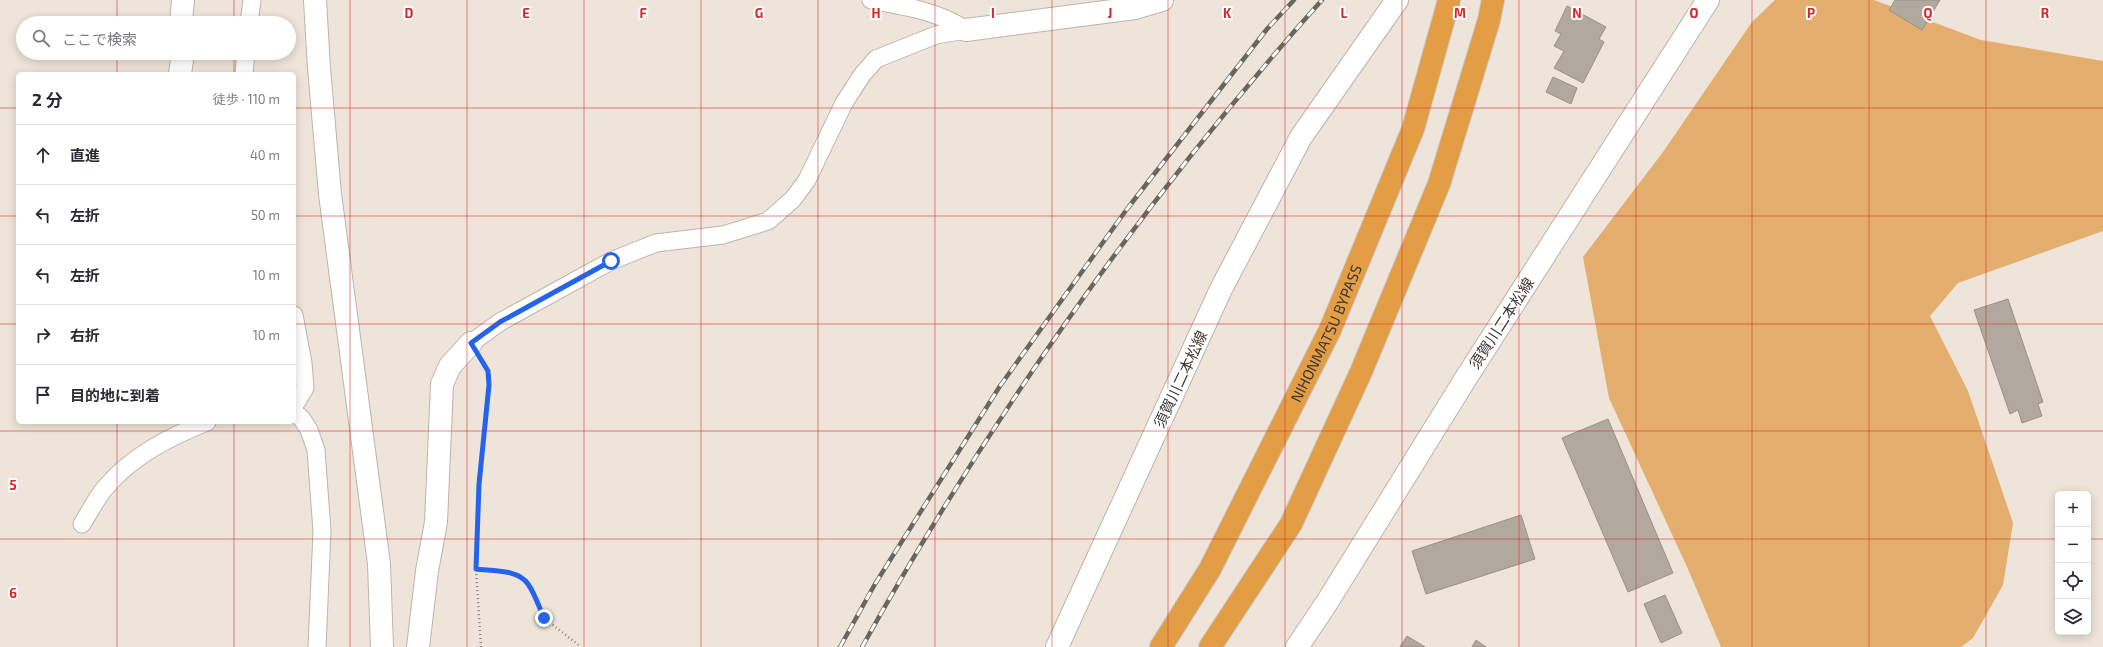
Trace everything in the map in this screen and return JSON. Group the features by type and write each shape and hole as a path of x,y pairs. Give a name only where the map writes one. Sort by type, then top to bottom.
{"highway":[{"name":"NIHONMATSU BYPASS","path":"1161,647 1210,569 1330,330 1413,129 1448,0"},
{"path":"1210,647 1291,524 1361,372 1439,184 1489,20 1493,0"}],"main road":[{"path":"182,16 183,0"},
{"path":"315,0 318,68 330,194 379,564 382,647"},
{"path":"966,30 1135,8 1162,0"},
{"name":"須賀川二本松線","path":"1057,647 1221,289 1301,137 1397,0"},
{"name":"須賀川二本松線","path":"1297,647 1326,604 1475,364 1708,0"},
{"path":"180,72 182,60"},
{"path":"418,647 427,571 436,522 442,384 450,366 471,343"}],"lane":[{"path":"250,16 252,0"},
{"path":"872,0 913,8 950,19 966,30"},
{"path":"471,343 500,322 611,261 656,243 723,235 768,221 793,199 807,180 844,103 862,75 876,58 936,35 966,30"},
{"path":"244,72 245,60"},
{"path":"296,326 303,363 304,388 296,402"},
{"path":"296,414 302,419 309,430 316,450 322,531 317,647"},
{"path":"82,524 104,489 133,460 183,432 202,424"}],"path":[{"path":"471,343 488,371 489,385 479,484 476,569 481,647"},
{"path":"476,569 504,571 522,579 528,584 544,618 581,647"}],"shaded area":[{"path":"1775,0 1874,0 1981,40 2103,61 2103,231 1958,283 1930,316 1968,391 2013,523 2003,585 1973,638 1961,647 1721,647 1688,569 1609,398 1583,257 1663,152 1752,22"}],"building":[{"path":"1895,0 1940,0 1922,30 1889,10"},
{"path":"1567,6 1606,27 1599,39 1604,42 1583,83 1554,68 1564,51 1554,46 1561,34 1555,31"},
{"path":"1553,77 1577,88 1571,104 1546,92"},
{"path":"2008,299 2043,402 2038,404 2042,416 2022,423 2018,410 2010,414 1974,310"},
{"path":"1608,419 1673,573 1628,592 1562,438"},
{"path":"1521,515 1535,559 1426,594 1412,551"},
{"path":"1665,595 1682,633 1661,643 1644,604"},
{"path":"1407,636 1425,647 1400,647"},
{"path":"1476,640 1486,647 1472,647"}],"railway":[{"path":"840,647 875,584 1000,386 1127,209 1267,29 1294,0"},
{"path":"862,647 964,476 1074,311 1133,230 1194,152 1257,75 1322,0"}],"route":[{"path":"544,618 528,584 522,579 504,571 476,569 476,532 479,484 489,385 488,371 471,343 500,322 566,284 611,261"}]}
